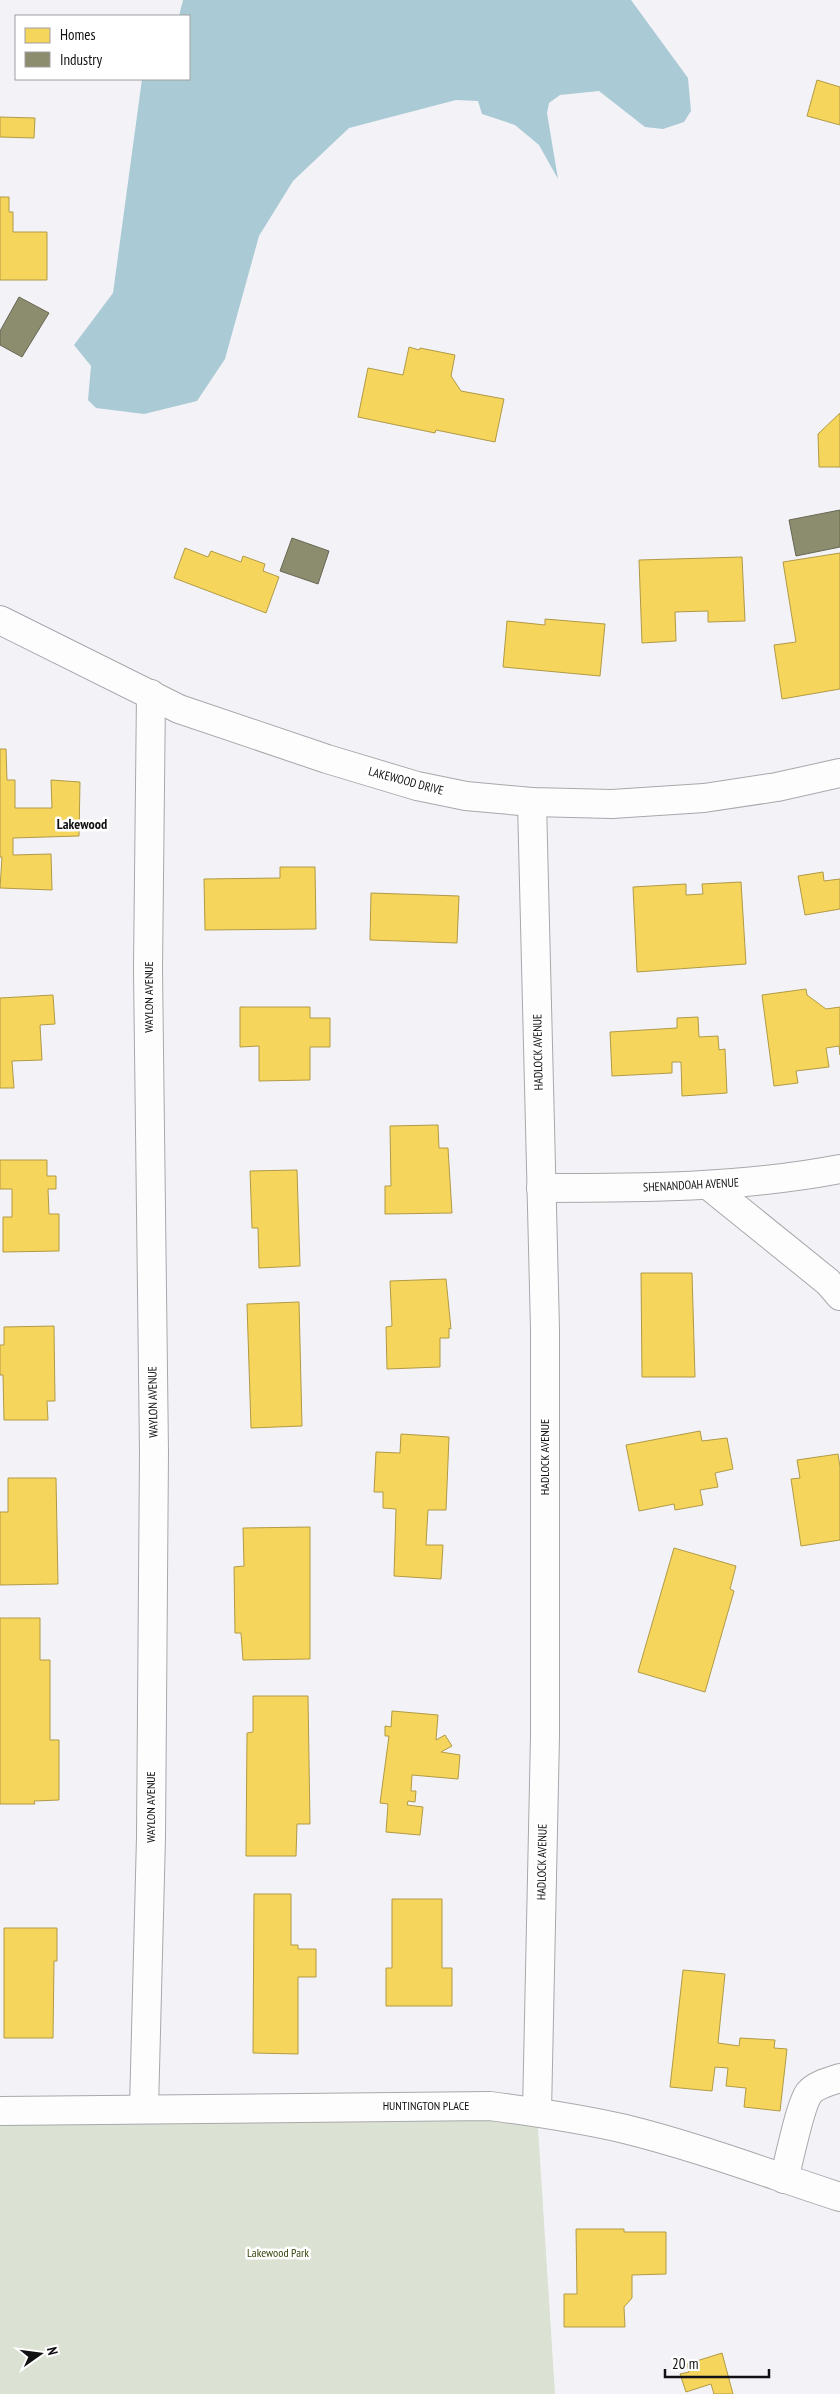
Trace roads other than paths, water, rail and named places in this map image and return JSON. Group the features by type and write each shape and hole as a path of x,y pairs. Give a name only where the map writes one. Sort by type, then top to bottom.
{"street":[{"name":"LAKEWOOD DRIVE","path":"0,620 179,709 327,759 417,786 466,796 532,802 612,804 704,798 777,787 840,773"},
{"name":"WAYLON AVENUE","path":"144,2109 151,1837 154,1452 148,979 151,694"},
{"name":"HADLOCK AVENUE","path":"532,802 545,1330 545,1736 537,2112"},
{"name":"SHENANDOAH AVENUE","path":"542,1188 651,1188 708,1185 767,1180 840,1169"},
{"path":"708,1185 828,1282 840,1296"},
{"path":"784,2179 809,2092 821,2084 840,2078"},
{"name":"HUNTINGTON PLACE","path":"0,2111 490,2106 537,2112 626,2130 720,2156 840,2197"}],"water":[{"path":"183,0 631,0 688,78 691,111 684,122 663,129 645,127 599,91 560,95 549,103 547,113 558,179 539,145 515,125 482,114 478,101 456,100 349,128 293,181 259,236 225,359 197,401 144,414 96,408 88,400 91,366 74,345 113,293 142,80 190,80 190,15 179,15"}],"district":[{"name":"Lakewood","path":"82,824"}],"park label":[{"name":"Lakewood Park","path":"278,2253"}]}
